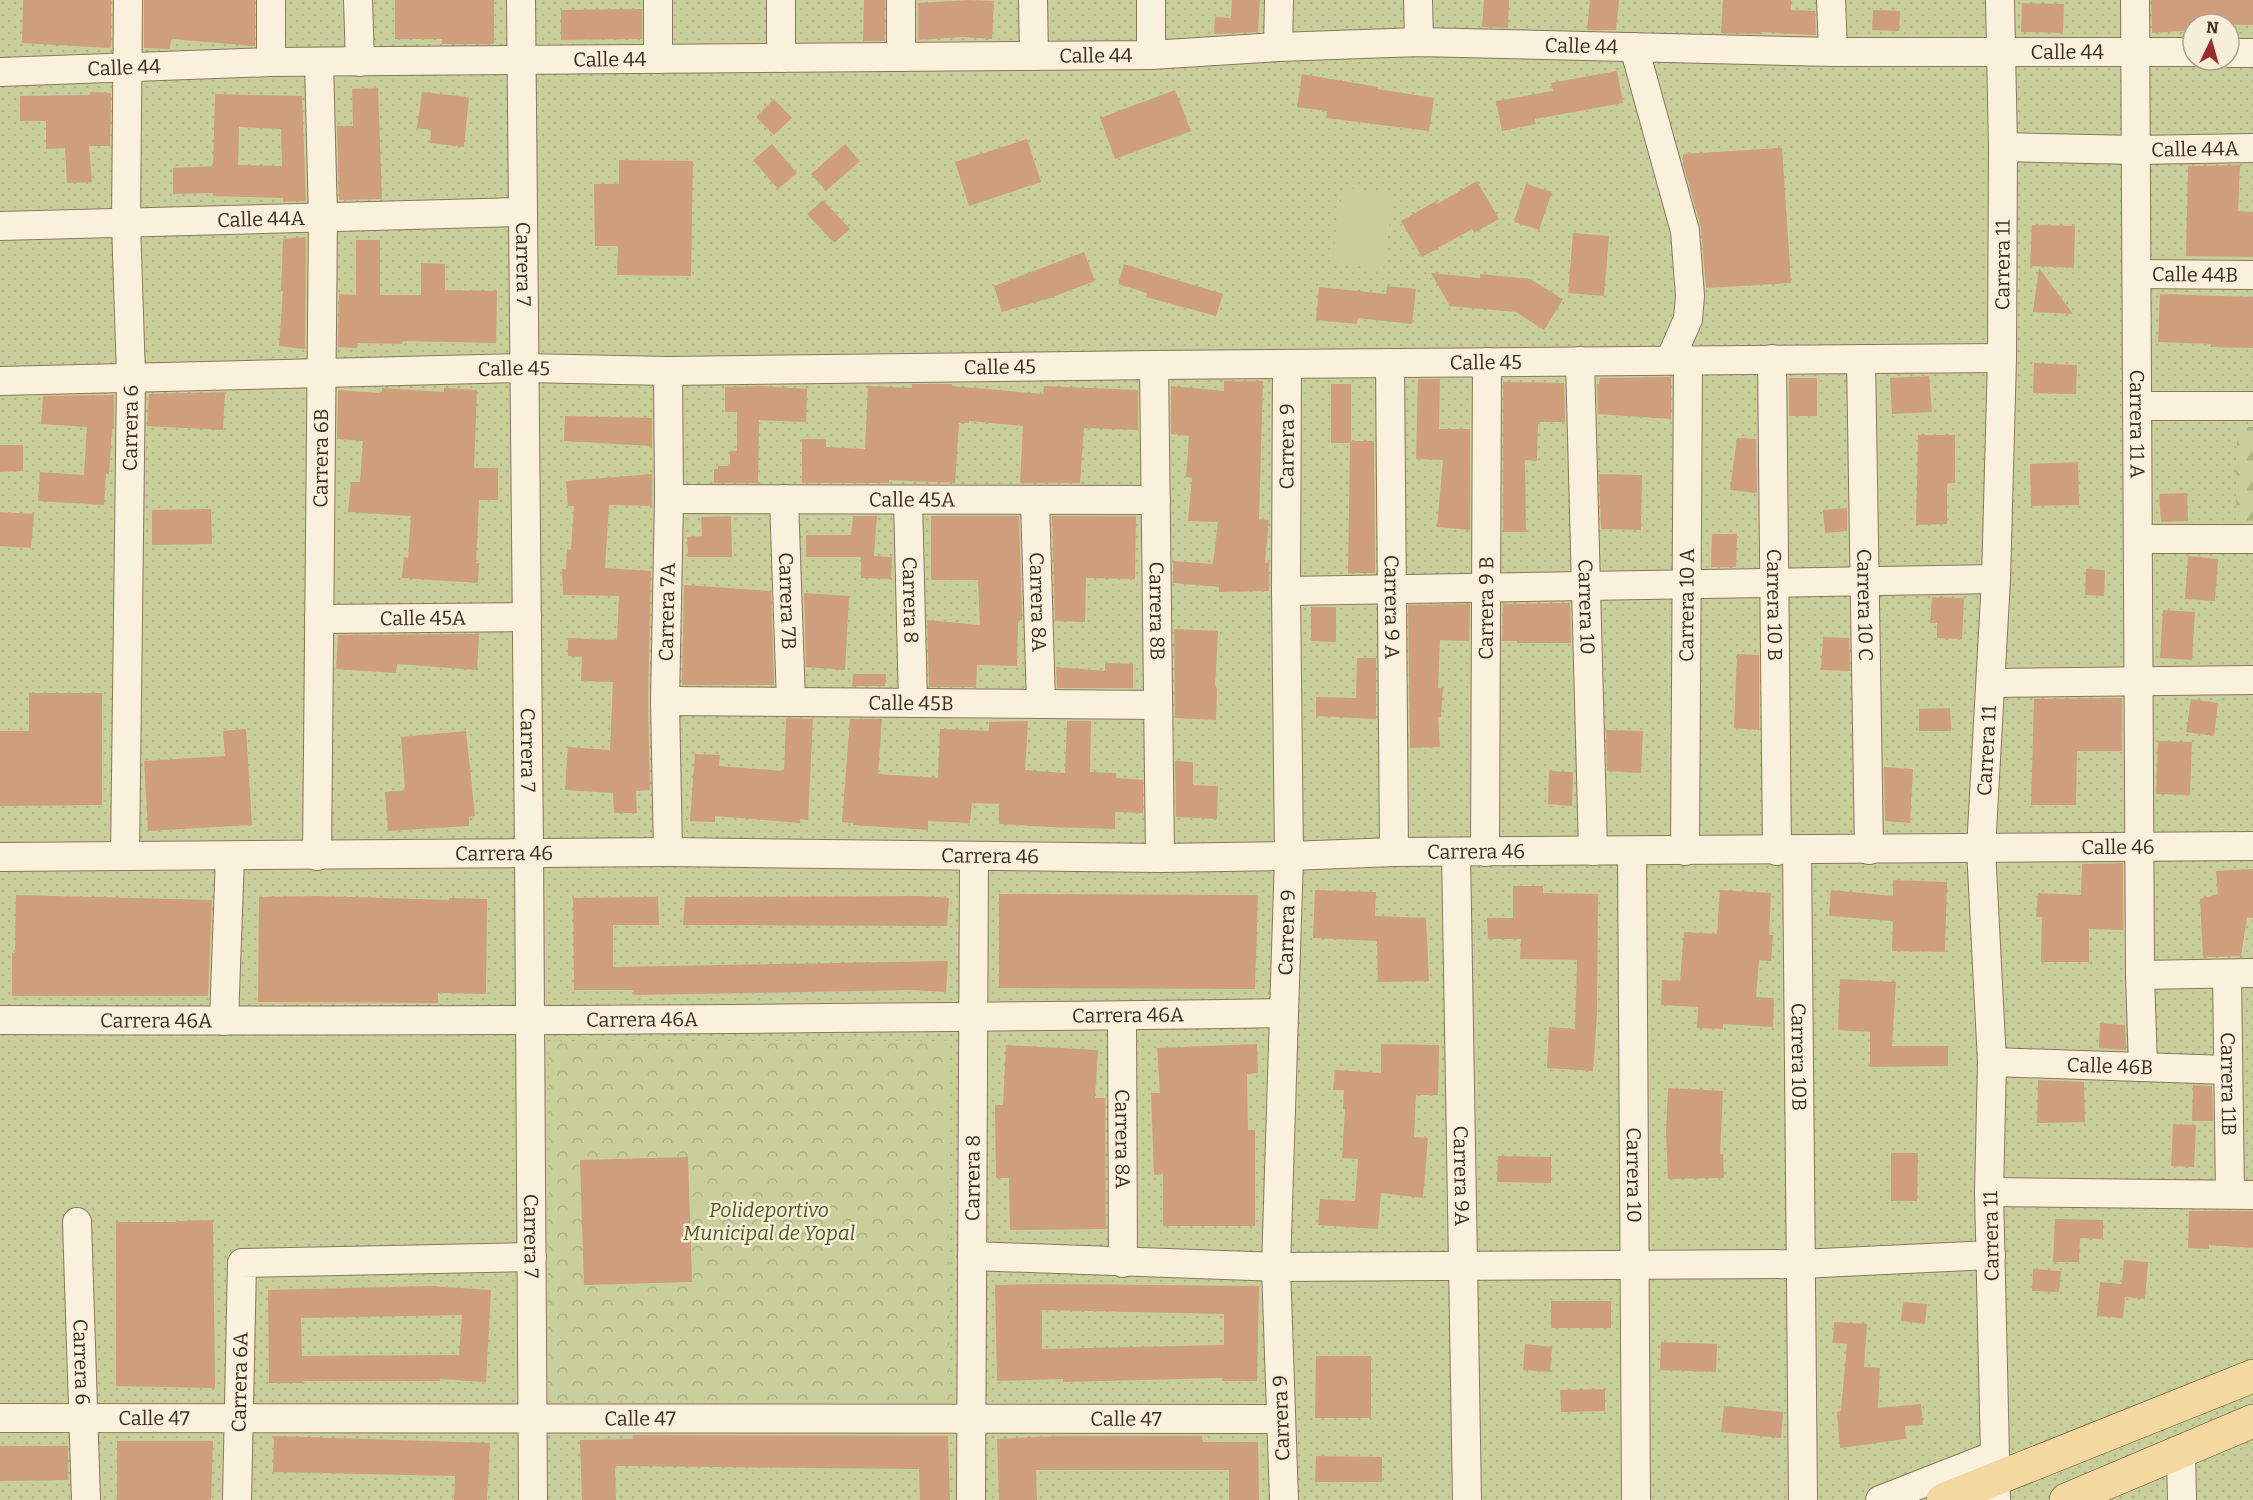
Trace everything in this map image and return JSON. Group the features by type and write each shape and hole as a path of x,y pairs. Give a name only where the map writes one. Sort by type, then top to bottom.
{"main road":[{"path":"1943,1500 2253,1376"},
{"path":"2066,1500 2253,1421"}],"street":[{"name":"Carrera 6","path":"125,856 131,376 126,223 128,0"},
{"path":"271,0 271,62"},
{"path":"358,0 360,62"},
{"name":"Carrera 7","path":"521,0 530,852 533,1500"},
{"path":"658,0 658,59"},
{"path":"780,0 781,58"},
{"path":"901,0 901,57"},
{"path":"1033,0 1034,56"},
{"path":"1151,0 1151,55"},
{"path":"1278,47 1279,0"},
{"path":"1418,0 1419,42"},
{"path":"1831,0 1833,52"},
{"name":"Carrera 11","path":"1995,1478 1989,1192 1992,1062 1981,849 1996,579 2002,358 2003,147 2000,0"},
{"name":"Carrera 11 A","path":"2135,0 2140,975 2143,1067"},
{"name":"Calle 44","path":"0,72 271,62 1151,55 1278,47 1419,42 1833,52 2181,52"},
{"path":"1634,47 1685,231 1690,296 1688,319 1679,360"},
{"name":"Carrera 6B","path":"317,856 323,218 319,62"},
{"name":"Calle 44A","path":"2003,147 2136,150 2253,148"},
{"name":"Calle 44A","path":"0,226 522,212"},
{"name":"Calle 44B","path":"2137,274 2253,275"},
{"name":"Calle 45","path":"0,381 524,368 668,371 2002,358"},
{"name":"Carrera 10 B","path":"1772,359 1774,582 1787,850"},
{"name":"Carrera 10 C","path":"1861,359 1869,850"},
{"name":"Carrera 10 A","path":"1679,360 1686,584 1684,851"},
{"name":"Carrera 10","path":"1580,361 1593,851"},
{"name":"Carrera 9 B","path":"1485,852 1487,362"},
{"name":"Carrera 9 A","path":"1390,363 1394,852"},
{"name":"Carrera 9","path":"1284,1500 1276,1267 1289,856 1286,591 1287,364"},
{"name":"Carrera 8B","path":"1154,365 1160,858"},
{"name":"Carrera 7A","path":"668,371 669,499 665,701 668,852"},
{"path":"2138,406 2253,406"},
{"name":"Calle 45A","path":"669,499 1156,500"},
{"name":"Carrera 7B","path":"784,499 791,702"},
{"name":"Carrera 8","path":"908,500 913,703"},
{"name":"Carrera 8A","path":"1035,500 1041,704"},
{"path":"2138,539 2253,539"},
{"path":"1286,591 1996,579"},
{"name":"Calle 45A","path":"319,619 527,617"},
{"path":"1991,682 2253,680"},
{"name":"Calle 45B","path":"665,701 1158,705"},
{"name":"Calle 46","path":"1981,849 2253,846"},
{"name":"Carrera 46","path":"0,857 668,852 1160,858 1394,852 1981,849"},
{"name":"Carrera 10B","path":"1787,850 1800,1264 1803,1500"},
{"name":"Carrera 10","path":"1632,851 1636,1500"},
{"name":"Carrera 9A","path":"1456,852 1467,1500"},
{"path":"224,1021 230,856"},
{"name":"Carrera 8","path":"971,1500 974,856"},
{"path":"2140,975 2240,973"},
{"name":"Carrera 11B","path":"2240,973 2228,1070 2242,1195"},
{"name":"Carrera 46A","path":"0,1020 529,1021 1283,1014"},
{"name":"Carrera 8A","path":"1122,1016 1123,1263"},
{"name":"Calle 46B","path":"1992,1062 2228,1070"},
{"path":"1989,1192 2242,1195"},
{"name":"Carrera 6","path":"77,1222 86,1500"},
{"path":"972,1256 1276,1267 1800,1264 1991,1255"},
{"name":"Carrera 6A","path":"237,1500 242,1263 532,1257"},
{"name":"Calle 47","path":"0,1418 1281,1419"},
{"path":"2181,1453 2182,1500"},
{"path":"1880,1500 1995,1478"}],"green space":[{"path":"0,0 2253,0 2253,1500 0,1500"},
{"path":"1343,187 1394,195 1383,270 1332,262"},
{"path":"2237,427 2253,427 2253,527 2236,527"},
{"name":"Polideportivo Municipal de Yopal","path":"549,1041 947,1041 950,1403 548,1401"}],"building":[{"path":"23,0 111,0 110,48 22,43"},
{"path":"144,0 255,0 255,46 171,39 170,49 144,48"},
{"path":"395,0 494,0 494,44 442,44 442,39 395,39"},
{"path":"864,0 885,0 885,41 863,41"},
{"path":"1232,0 1260,0 1258,32 1214,34 1215,17 1231,18"},
{"path":"1484,0 1509,0 1508,28 1482,27"},
{"path":"1590,0 1619,0 1616,30 1587,30"},
{"path":"1723,0 1791,0 1791,10 1815,11 1816,35 1761,32 1761,34 1721,33"},
{"path":"2151,0 2253,0 2253,25 2241,25 2241,12 2181,12 2181,31 2152,33"},
{"path":"994,1 992,39 962,37 918,40 918,3"},
{"path":"2022,3 2064,4 2063,33 2021,32"},
{"path":"642,9 642,39 561,40 561,10"},
{"path":"1873,10 1900,11 1899,31 1872,30"},
{"path":"1617,71 1623,103 1535,119 1536,124 1502,131 1496,101 1553,91 1551,83"},
{"path":"1302,74 1434,98 1429,131 1326,118 1327,111 1297,107"},
{"path":"378,88 382,199 339,200 337,126 353,126 352,89"},
{"path":"1175,90 1191,131 1115,159 1100,118"},
{"path":"90,92 111,93 110,146 89,146 92,182 67,183 65,148 46,149 46,121 20,121 20,96 90,95"},
{"path":"422,92 469,97 464,147 430,143 431,130 417,128"},
{"path":"215,94 302,96 306,201 283,202 283,198 213,196 213,193 173,194 173,168 213,166","holes":["239,127 281,129 282,166 238,165"]},
{"path":"774,99 792,118 774,135 756,117"},
{"path":"1027,139 1041,182 969,206 955,162"},
{"path":"772,144 797,173 778,189 753,160"},
{"path":"845,144 860,161 826,191 811,174"},
{"path":"1782,148 1791,283 1706,288 1701,227 1683,164 1683,154"},
{"path":"619,160 693,161 691,276 617,275 618,246 595,246 594,184 619,184"},
{"path":"2240,165 2238,211 2253,212 2253,257 2186,256 2188,166"},
{"path":"1477,181 1499,219 1474,233 1472,229 1422,257 1401,221"},
{"path":"1526,184 1552,192 1539,230 1514,222"},
{"path":"823,200 850,229 834,243 807,214"},
{"path":"2032,225 2075,226 2074,268 2030,266"},
{"path":"1573,233 1609,236 1604,296 1568,293"},
{"path":"306,237 305,349 279,346 283,291 281,291 283,239"},
{"path":"356,240 380,240 380,295 421,295 421,263 445,264 445,290 497,291 496,343 403,341 402,344 357,343 357,348 338,347 339,294 356,295"},
{"path":"1084,252 1095,281 1050,298 1002,312 994,286"},
{"path":"1124,264 1223,294 1216,316 1146,297 1147,293 1118,284"},
{"path":"2039,268 2073,314 2033,312"},
{"path":"1431,273 1480,278 1480,274 1530,279 1563,299 1544,330 1516,312 1450,306"},
{"path":"1387,286 1416,289 1412,324 1358,318 1357,324 1316,320 1319,287 1386,294"},
{"path":"2160,294 2253,297 2253,348 2158,342"},
{"path":"2034,363 2077,365 2076,394 2033,393"},
{"path":"1929,376 1932,412 1892,414 1890,378"},
{"path":"1671,377 1671,419 1598,414 1597,384 1600,378"},
{"path":"1789,378 1817,378 1817,416 1789,416"},
{"path":"1418,379 1440,379 1439,429 1470,429 1470,530 1437,527 1443,460 1416,459"},
{"path":"1224,381 1263,381 1259,519 1269,520 1265,563 1269,562 1269,591 1219,592 1219,587 1173,583 1173,561 1213,564 1218,522 1188,521 1192,478 1186,477 1189,436 1171,434 1171,386 1224,391"},
{"path":"1503,382 1564,383 1565,422 1538,422 1537,461 1525,460 1526,532 1503,532"},
{"path":"912,384 952,384 952,386 1043,394 1044,386 1138,390 1138,430 1084,428 1080,483 1020,483 1023,426 969,421 969,423 959,423 955,483 889,480 889,483 802,483 802,439 826,439 826,447 865,449 868,386 912,388"},
{"path":"1331,384 1351,384 1351,441 1374,441 1375,573 1348,573 1350,443 1331,443"},
{"path":"761,386 807,389 806,422 759,420 758,483 714,483 714,469 718,469 718,466 730,466 730,451 737,451 737,412 725,412 725,387"},
{"path":"382,388 444,392 444,388 477,390 474,468 498,468 498,500 479,500 476,563 479,563 478,583 402,578 404,557 408,558 411,516 348,512 351,482 360,482 363,441 337,439 338,390 382,393"},
{"path":"225,392 223,430 147,426 149,394"},
{"path":"114,395 114,429 112,429 109,474 106,474 104,505 38,501 40,472 84,475 87,427 41,424 43,396"},
{"path":"565,416 652,418 652,446 564,441"},
{"path":"1918,435 1955,435 1955,483 1947,483 1947,524 1916,525"},
{"path":"1737,438 1756,439 1757,493 1730,490"},
{"path":"0,445 23,445 23,471 0,472"},
{"path":"2078,462 2079,505 2031,506 2030,464"},
{"path":"652,474 652,506 609,505 605,568 651,571 648,701 650,790 636,791 637,813 614,813 613,793 565,790 568,747 610,750 613,682 581,681 582,657 568,656 568,638 617,640 619,596 563,595 562,569 566,569 567,549 571,550 574,506 568,506 566,481"},
{"path":"1599,474 1642,475 1641,530 1601,529"},
{"path":"2187,493 2188,521 2161,522 2159,494"},
{"path":"1847,508 1847,531 1825,533 1823,510"},
{"path":"211,509 212,544 152,545 152,510"},
{"path":"0,512 34,514 31,548 0,546"},
{"path":"731,516 732,557 688,557 687,537 702,536 701,517"},
{"path":"853,516 877,516 874,556 892,557 891,579 861,578 861,557 806,557 806,535 851,535"},
{"path":"931,516 1019,516 1022,620 1019,620 1018,624 1017,666 977,665 976,687 929,687 927,620 980,625 978,580 931,580"},
{"path":"1052,516 1136,516 1135,579 1086,578 1085,622 1055,621"},
{"path":"1712,534 1737,534 1736,567 1711,567"},
{"path":"2188,556 2218,559 2215,601 2185,599"},
{"path":"2086,569 2105,570 2104,596 2085,595"},
{"path":"684,585 771,591 774,685 682,685"},
{"path":"804,593 849,596 845,670 806,667"},
{"path":"1932,597 1964,598 1962,639 1937,638 1937,623 1930,623"},
{"path":"1570,603 1571,643 1502,641 1503,604"},
{"path":"1470,604 1469,641 1440,640 1438,688 1443,688 1441,717 1438,717 1440,747 1410,748 1408,605"},
{"path":"1311,607 1336,607 1336,642 1311,641"},
{"path":"2163,610 2195,612 2192,660 2160,658"},
{"path":"1174,629 1218,631 1216,720 1175,718"},
{"path":"479,634 477,670 397,664 396,673 336,669 338,635"},
{"path":"1823,637 1849,638 1850,671 1821,670"},
{"path":"1737,654 1759,655 1759,730 1734,728"},
{"path":"1357,658 1376,658 1376,719 1316,716 1316,697 1356,698"},
{"path":"1105,663 1133,664 1133,688 1057,688 1056,667 1105,671"},
{"path":"853,674 886,674 885,686 852,686"},
{"path":"29,693 102,693 102,805 0,806 0,731 29,731"},
{"path":"2122,698 2122,751 2077,751 2076,805 2031,805 2034,699"},
{"path":"2191,699 2218,703 2214,736 2186,732"},
{"path":"1950,708 1951,731 1919,731 1919,709"},
{"path":"786,718 813,719 808,820 800,819 800,823 715,816 715,822 690,821 695,754 720,755 719,766 784,771"},
{"path":"850,719 882,719 878,774 938,778 940,729 989,731 989,722 1028,721 1025,770 1065,773 1067,721 1091,721 1090,772 1116,773 1116,778 1143,780 1143,813 1115,812 1115,829 999,824 999,804 972,803 970,823 928,821 928,830 853,825 853,823 842,822"},
{"path":"246,729 252,825 148,831 144,761 225,756 223,731"},
{"path":"1606,730 1643,731 1641,773 1607,771"},
{"path":"466,731 475,816 469,817 469,826 388,831 385,792 405,790 401,737"},
{"path":"2158,741 2192,742 2190,795 2156,794"},
{"path":"1175,761 1193,762 1193,785 1218,786 1217,819 1176,817"},
{"path":"1884,767 1913,769 1910,823 1885,821"},
{"path":"1549,771 1573,772 1572,806 1548,804"},
{"path":"2123,863 2123,930 2089,929 2089,962 2041,962 2042,917 2036,917 2038,893 2081,895 2082,864"},
{"path":"2253,869 2253,918 2247,917 2241,956 2203,957 2200,899 2218,894 2216,871"},
{"path":"1893,880 1947,882 1945,952 1892,951 1893,921 1829,916 1831,890 1893,896"},
{"path":"1513,886 1543,886 1543,893 1598,894 1597,1014 1593,1071 1547,1068 1549,1027 1575,1029 1577,960 1520,959 1521,939 1488,939 1487,918 1513,918"},
{"path":"1315,890 1376,892 1375,916 1426,918 1429,981 1378,982 1377,941 1313,938"},
{"path":"1720,890 1771,893 1769,935 1773,935 1771,961 1759,960 1756,997 1774,998 1773,1027 1723,1024 1723,1029 1697,1028 1698,1007 1661,1005 1662,980 1680,981 1684,932 1717,934"},
{"path":"999,894 1258,895 1255,989 999,988"},
{"path":"16,895 212,900 208,996 12,996"},
{"path":"923,896 949,898 947,926 683,925 685,897"},
{"path":"259,897 487,899 486,994 438,993 438,1003 258,1002"},
{"path":"658,897 659,925 613,925 613,967 948,961 946,992 913,990 634,995 634,990 574,990 573,898"},
{"path":"1840,979 1896,982 1892,1046 1948,1046 1948,1066 1870,1067 1870,1032 1838,1030"},
{"path":"2100,1023 2125,1025 2126,1050 2099,1048"},
{"path":"1257,1044 1258,1073 1247,1074 1248,1130 1255,1130 1255,1226 1163,1226 1163,1174 1154,1175 1151,1093 1160,1093 1157,1048"},
{"path":"1381,1044 1439,1045 1438,1095 1416,1095 1414,1137 1428,1138 1423,1198 1381,1193 1378,1229 1318,1225 1320,1199 1355,1201 1358,1159 1342,1158 1344,1090 1333,1090 1335,1070 1381,1073"},
{"path":"1006,1045 1098,1050 1095,1098 1105,1098 1106,1229 1010,1230 1009,1178 996,1178 995,1105 1003,1105"},
{"path":"2038,1080 2084,1082 2085,1122 2037,1123"},
{"path":"2193,1085 2212,1086 2213,1121 2192,1121"},
{"path":"1668,1088 1723,1091 1720,1154 1723,1154 1724,1178 1668,1179 1666,1132"},
{"path":"2173,1124 2196,1125 2194,1167 2171,1166"},
{"path":"1891,1153 1918,1153 1917,1201 1891,1201"},
{"path":"1498,1156 1551,1157 1551,1183 1497,1182"},
{"path":"688,1157 692,1282 584,1285 580,1160"},
{"path":"2189,1211 2253,1211 2253,1248 2209,1245 2209,1249 2188,1248"},
{"path":"2055,1219 2103,1220 2103,1239 2080,1238 2079,1262 2053,1262"},
{"path":"213,1220 215,1388 116,1386 116,1222"},
{"path":"2124,1260 2148,1262 2145,1299 2125,1297 2123,1318 2097,1316 2100,1282 2122,1284"},
{"path":"2033,1269 2061,1271 2059,1292 2032,1291"},
{"path":"995,1285 1259,1286 1257,1381 1222,1381 1222,1378 1063,1382 1063,1379 997,1381","holes":["1042,1310 1224,1314 1224,1345 1042,1349"]},
{"path":"430,1286 491,1290 486,1382 440,1379 440,1381 269,1383 268,1290","holes":["462,1315 459,1355 302,1356 301,1318"]},
{"path":"1551,1301 1611,1301 1611,1328 1551,1328"},
{"path":"1903,1302 1927,1304 1925,1324 1901,1321"},
{"path":"1834,1322 1867,1324 1864,1367 1880,1368 1878,1408 1921,1404 1923,1425 1905,1426 1906,1439 1840,1448 1837,1412 1841,1411 1847,1344 1833,1343"},
{"path":"1661,1342 1717,1344 1716,1372 1660,1370"},
{"path":"1525,1344 1552,1347 1550,1372 1523,1370"},
{"path":"1316,1356 1371,1356 1371,1418 1315,1418"},
{"path":"1605,1389 1605,1411 1561,1412 1560,1390"},
{"path":"1724,1406 1783,1412 1781,1438 1721,1432"},
{"path":"633,1435 948,1436 950,1500 920,1500 919,1469 615,1466 616,1500 582,1500 580,1440 633,1439"},
{"path":"274,1436 490,1443 487,1500 454,1500 455,1476 273,1472"},
{"path":"1059,1436 1202,1436 1203,1442 1258,1442 1259,1500 1229,1500 1229,1470 1036,1470 1037,1500 999,1500 997,1439"},
{"path":"117,1441 213,1441 211,1500 117,1500"},
{"path":"0,1446 68,1446 68,1480 0,1481"},
{"path":"1316,1456 1382,1457 1382,1482 1315,1482"}]}
